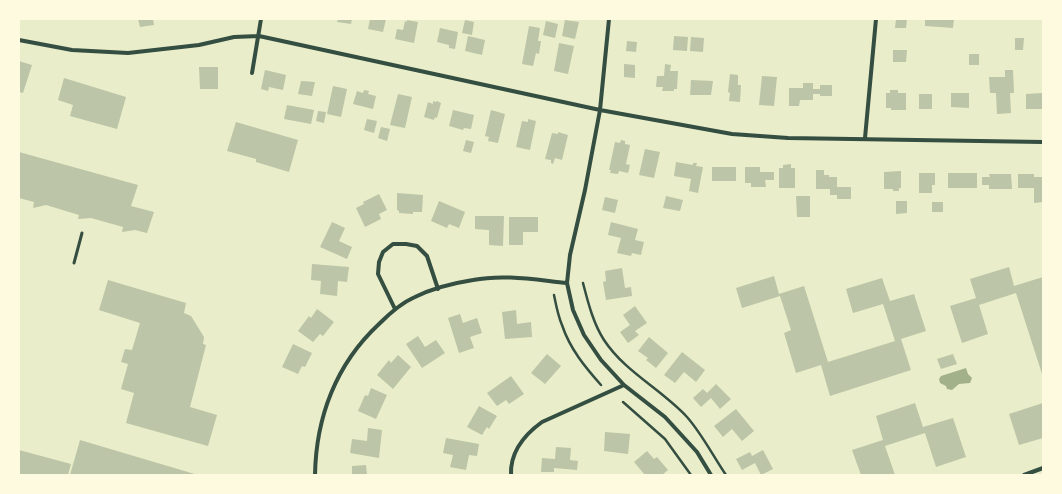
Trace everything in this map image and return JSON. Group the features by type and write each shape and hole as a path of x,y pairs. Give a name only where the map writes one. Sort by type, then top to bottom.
{"street":[{"path":"252,73 261,19"},
{"path":"610,19 600,110 585,190 570,255 567,283 573,310 584,335 601,360 624,385 665,417 697,452 711,475"},
{"path":"865,138 876,19"},
{"path":"19,40 72,50 128,53 199,45 234,37 259,36 600,110 732,134 788,138 865,138 1043,142"},
{"path":"395,309 378,274 379,262 383,252 393,244 417,246 427,256 438,288"},
{"path":"315,475 315,454 318,435 328,397 348,360 371,332 395,309 415,297 438,288 475,279 511,277 567,283"},
{"path":"511,475 511,465 516,450 531,430 542,422 624,385"},
{"path":"1024,475 1043,468"}],"lane":[{"path":"74,263 82,233"}],"path":[{"path":"582,283 594,320 604,340 620,360 668,399 687,417 726,475"},
{"path":"554,295 562,326 571,346 584,366 601,385"},
{"path":"623,402 665,439 691,475"}],"shaded area":[{"path":"966,368 968,374 972,378 970,383 959,384 952,390 947,389 946,386 940,383 939,379 941,376"}],"building":[{"path":"138,19 153,19 154,25 140,27"},
{"path":"338,19 352,19 351,24 337,22"},
{"path":"370,19 386,19 383,32 368,29"},
{"path":"896,19 907,19 906,28 895,28"},
{"path":"925,19 954,19 953,28 925,26"},
{"path":"407,20 418,22 414,43 395,39 397,29 403,30 405,21 407,22"},
{"path":"465,20 474,22 472,35 462,33"},
{"path":"565,20 579,22 575,39 562,36"},
{"path":"546,21 558,24 555,38 543,35"},
{"path":"529,26 540,28 538,41 541,41 539,54 536,53 533,66 522,64"},
{"path":"440,28 458,32 455,49 449,48 449,45 437,42"},
{"path":"468,36 485,40 482,55 465,51"},
{"path":"674,36 688,37 687,51 673,50"},
{"path":"691,37 704,38 703,52 690,51"},
{"path":"1015,38 1024,38 1023,50 1015,50"},
{"path":"627,41 637,42 636,52 626,51"},
{"path":"559,43 574,46 568,74 554,71"},
{"path":"893,50 907,50 906,62 893,62"},
{"path":"969,54 979,54 979,65 969,65"},
{"path":"19,61 32,65 23,93 19,92"},
{"path":"624,64 635,65 635,78 624,77"},
{"path":"665,64 671,65 670,71 678,71 677,89 674,89 674,91 662,91 663,87 656,87 657,76 664,76"},
{"path":"199,67 218,67 218,89 200,89"},
{"path":"265,70 286,75 283,90 269,87 268,91 261,89"},
{"path":"1005,70 1013,70 1014,93 1010,93 1011,113 997,114 996,93 990,93 989,77 1005,77"},
{"path":"730,74 738,75 738,85 741,85 740,102 729,101 730,93 728,92"},
{"path":"762,76 777,77 774,106 759,105"},
{"path":"64,78 126,97 117,129 70,116 73,105 58,100"},
{"path":"691,80 713,81 711,95 690,95"},
{"path":"301,81 315,82 312,96 298,94"},
{"path":"803,83 813,83 813,89 820,89 820,85 832,85 832,96 820,96 820,94 813,94 813,100 800,100 799,106 789,106 789,88 803,88"},
{"path":"333,86 347,89 341,117 327,114"},
{"path":"364,90 369,91 368,94 376,96 373,109 353,104 357,91 363,93"},
{"path":"890,90 898,90 898,93 906,93 906,110 891,110 891,108 886,108 886,93 890,93"},
{"path":"951,93 969,93 969,108 951,107"},
{"path":"1043,93 1043,109 1026,109 1026,94"},
{"path":"398,94 412,97 405,128 390,125"},
{"path":"919,94 932,94 932,109 919,109"},
{"path":"433,101 441,103 437,118 435,117 434,120 424,117 428,102 433,104"},
{"path":"287,105 314,110 311,124 284,119"},
{"path":"453,110 474,115 471,129 464,128 463,130 449,126"},
{"path":"491,110 505,114 498,143 488,141 489,137 485,136"},
{"path":"318,111 326,112 324,123 316,121"},
{"path":"367,119 377,121 374,133 364,130"},
{"path":"528,119 536,121 530,150 516,147 522,121 528,122"},
{"path":"236,122 298,140 289,172 256,162 256,159 227,151"},
{"path":"381,127 390,129 387,141 378,138"},
{"path":"558,132 568,135 562,160 555,158 553,164 551,163 551,160 545,159 552,133 558,134"},
{"path":"466,140 474,142 471,153 463,151"},
{"path":"621,140 625,141 625,144 630,145 626,164 630,165 628,173 619,171 618,174 610,173 611,170 609,170 615,142 620,143"},
{"path":"645,149 660,152 654,178 639,175"},
{"path":"19,152 138,185 131,206 154,212 147,233 135,230 122,232 123,227 91,218 78,219 79,215 46,205 33,208 34,202 19,198"},
{"path":"676,162 693,165 693,163 697,163 696,166 703,167 698,193 689,191 691,179 674,176"},
{"path":"791,164 791,168 795,168 795,188 779,188 779,168 783,168 783,165"},
{"path":"712,167 736,167 736,181 712,181"},
{"path":"745,167 760,167 760,172 774,172 774,180 765,180 766,187 751,187 751,183 745,183"},
{"path":"816,170 824,170 824,175 829,175 829,177 837,177 837,187 851,187 851,199 837,199 837,195 830,195 830,189 816,189"},
{"path":"901,171 901,188 899,188 899,191 884,189 884,172"},
{"path":"919,173 935,173 935,185 932,185 932,193 919,193"},
{"path":"948,173 977,173 977,188 948,188"},
{"path":"989,174 1011,174 1012,189 989,189 989,185 982,185 982,177 990,177"},
{"path":"1018,174 1034,174 1034,177 1043,177 1043,202 1034,203 1034,188 1018,188"},
{"path":"397,193 423,195 422,212 413,212 413,214 399,213 397,210"},
{"path":"379,194 387,210 379,214 381,219 365,227 356,208 364,204 363,202"},
{"path":"666,196 683,200 680,211 663,208"},
{"path":"796,196 810,196 810,217 797,217"},
{"path":"605,197 618,200 615,213 602,210"},
{"path":"439,201 465,212 459,228 449,224 447,228 431,221"},
{"path":"896,201 907,201 907,213 896,214"},
{"path":"932,202 943,202 943,212 932,212"},
{"path":"475,216 504,216 503,246 489,245 489,230 475,229"},
{"path":"509,217 538,217 538,232 523,232 523,245 509,245"},
{"path":"332,222 345,228 339,241 352,247 347,259 320,247"},
{"path":"611,222 638,229 635,240 644,242 641,255 632,253 631,256 617,253 621,238 608,235"},
{"path":"312,264 349,267 347,282 338,281 337,296 320,294 321,281 311,280"},
{"path":"1009,267 1014,286 1043,277 1043,377 1016,293 979,305 988,334 962,343 950,306 976,298 970,279"},
{"path":"622,268 625,288 631,287 632,296 606,300 603,282 606,281 605,271"},
{"path":"774,276 779,294 804,286 828,362 895,341 883,304 853,313 846,289 882,278 890,301 914,294 926,331 901,339 911,370 830,396 821,365 796,373 784,333 791,330 780,296 742,308 736,288"},
{"path":"108,280 186,303 184,313 191,316 204,337 203,344 206,345 190,407 217,415 208,446 126,423 134,393 121,389 128,364 121,362 125,349 132,350 140,323 99,310"},
{"path":"635,306 647,323 635,331 639,335 628,343 620,332 630,325 623,315"},
{"path":"317,309 334,322 323,336 320,334 313,342 298,331 309,316 311,318"},
{"path":"516,310 517,324 531,322 532,337 505,339 502,312"},
{"path":"460,314 463,323 477,318 482,333 470,337 474,348 459,353 448,318"},
{"path":"418,336 425,347 436,340 445,353 422,368 406,344"},
{"path":"649,337 668,353 656,368 646,360 648,358 638,351"},
{"path":"293,344 312,353 305,367 302,366 298,374 282,367"},
{"path":"682,352 705,370 696,382 684,372 675,383 664,375"},
{"path":"547,354 561,366 545,384 531,373"},
{"path":"953,354 957,364 941,369 937,359"},
{"path":"398,355 411,367 393,389 377,375 389,360 391,363"},
{"path":"511,376 524,394 509,404 506,400 497,406 487,393"},
{"path":"716,384 731,399 720,409 711,398 701,407 693,398 703,389 707,393"},
{"path":"371,388 387,395 376,419 358,411 365,395 368,396"},
{"path":"915,403 923,427 953,418 966,457 936,467 925,433 885,446 895,475 861,475 852,450 883,440 876,416"},
{"path":"1043,403 1043,438 1019,445 1009,414"},
{"path":"479,406 497,416 489,429 487,427 482,435 467,427"},
{"path":"736,409 754,431 742,441 732,429 723,437 714,426"},
{"path":"368,428 382,430 379,458 350,453 352,439 367,441"},
{"path":"605,432 630,434 628,454 604,451"},
{"path":"446,438 479,444 477,456 469,455 466,470 450,467 453,455 443,453"},
{"path":"80,440 198,475 70,475"},
{"path":"556,447 571,448 570,460 578,461 577,470 554,468 554,472 541,472 542,458 555,459"},
{"path":"19,450 71,464 68,475 19,475"},
{"path":"763,450 773,469 761,475 755,463 742,470 736,459 750,452 752,456"},
{"path":"647,451 654,459 657,457 668,470 662,475 645,475 634,462"},
{"path":"366,465 367,475 352,475 352,466"}]}
